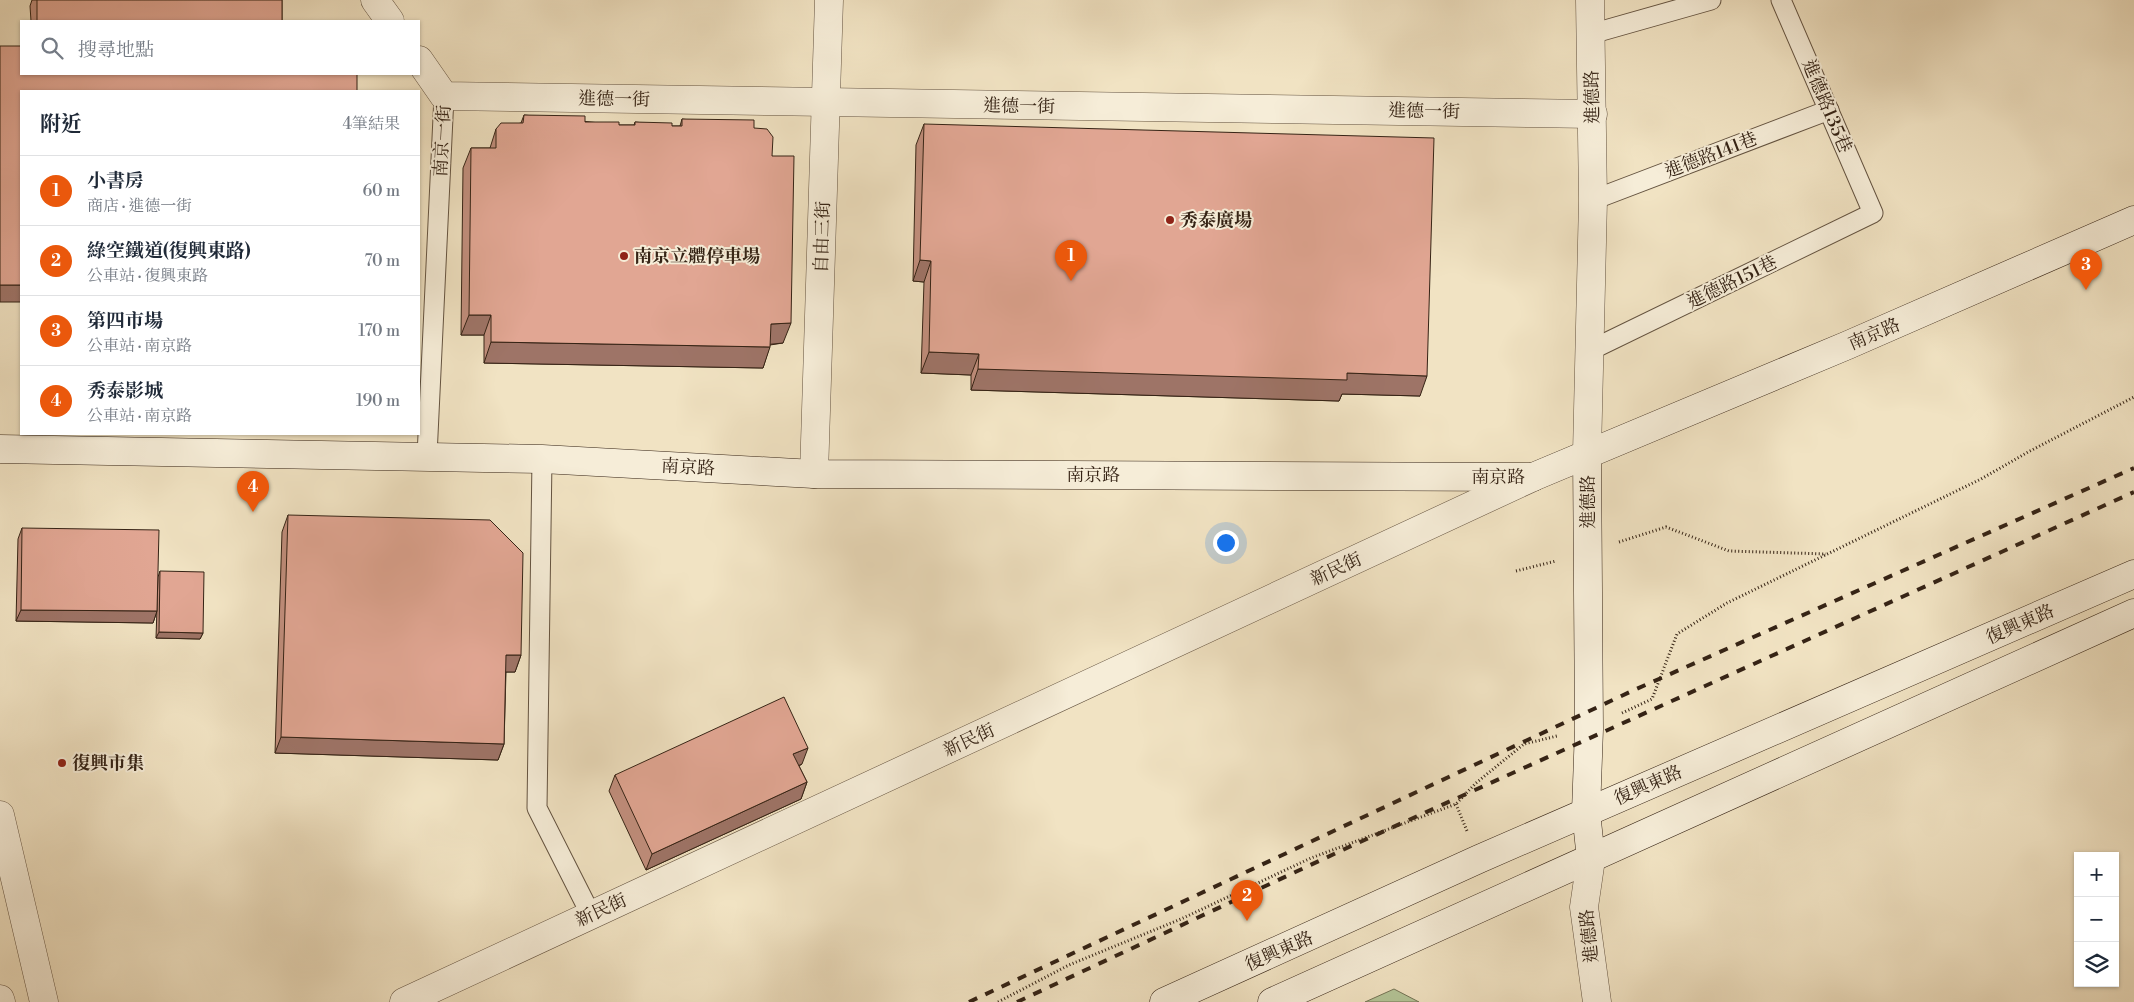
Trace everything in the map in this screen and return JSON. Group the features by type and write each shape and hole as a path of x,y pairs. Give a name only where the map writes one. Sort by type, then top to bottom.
{"street":[{"path":"375,0 389,20"},
{"name":"自由三街","path":"814,474 830,0"},
{"name":"進德路","path":"1590,0 1593,200 1591,350 1587,453 1589,729 1586,812 1590,859 1584,907 1597,1002"},
{"path":"420,61 444,96"},
{"name":"進德一街","path":"444,96 1593,114"},
{"name":"南京路","path":"0,449 542,459 814,474 1533,477 1848,345 2134,220"},
{"name":"新民街","path":"404,1002 1533,477"},
{"name":"復興東路","path":"1164,1002 1586,812 2134,574"},
{"name":"復興東路","path":"1272,1002 2134,613"},
{"path":"0,815 44,1002"}],"lane":[{"path":"1590,34 1712,0"},
{"name":"進德路135巷","path":"1781,0 1873,213"},
{"name":"南京一街","path":"427,456 444,96"},
{"name":"進德路141巷","path":"1593,200 1829,110"},
{"name":"進德路151巷","path":"1591,350 1873,213"},
{"path":"542,459 538,808 591,915"}],"path":[{"path":"1666,527 1729,551 1827,554"}],"green space":[{"path":"1394,989 1419,1002 1365,1002"}],"building":[{"path":"37,0 282,0 282,20 37,20"},
{"path":"0,46 20,46 20,75 357,75 357,90 20,90 20,285 0,285"},
{"name":"南京立體停車場","path":"524,115 585,116 585,122 619,122 619,125 635,125 635,122 672,123 672,126 682,126 682,119 754,120 754,128 767,129 773,137 772,156 794,156 791,323 771,324 770,347 491,342 491,315 469,315 471,148 496,148 496,129 501,123 523,123"},
{"path":"924,124 1434,138 1427,376 1347,373 1347,380 978,369 979,354 929,352 931,261 920,260"},
{"path":"288,515 490,520 523,553 521,655 506,655 504,744 281,737"},
{"path":"22,528 159,530 157,611 21,610"},
{"path":"160,571 204,572 203,633 159,632"},
{"path":"784,697 808,748 793,754 807,782 652,854 615,775"}],"railway":[{"path":"969,1002 1632,691 2134,468"},
{"path":"1017,1002 1349,847 2134,492"}],"place":[{"name":"秀泰廣場","path":"1170,220"},
{"name":"南京立體停車場","path":"624,256"},
{"name":"小書房","path":"1071,281"},
{"name":"第四市場","path":"2086,290"},
{"name":"秀泰影城","path":"253,512"},
{"name":"復興市集","path":"62,763"},
{"name":"綠空鐵道(復興東路)","path":"1247,921"}]}
